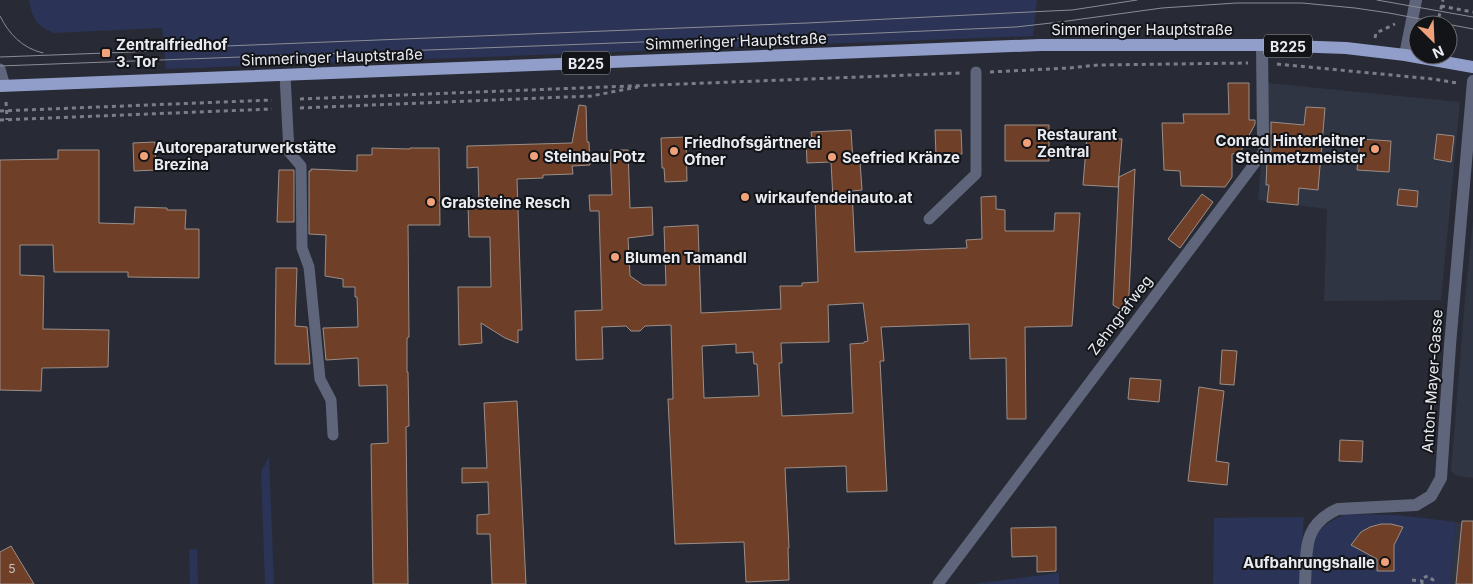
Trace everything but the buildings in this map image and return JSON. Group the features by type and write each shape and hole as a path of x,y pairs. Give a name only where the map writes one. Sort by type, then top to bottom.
{"main road":[{"name":"Simmeringer Hauptstraße","path":"2,86 1040,46 1262,45 1346,48 1405,55 1473,68"}],"street":[{"path":"1405,55 1416,0"},
{"name":"Zehngrafweg","path":"1262,45 1264,137"},
{"name":"Anton-Mayer-Gasse","path":"1305,584 1308,539 1315,525 1327,514 1338,509 1416,505 1431,496 1441,478 1473,83"}],"lane":[{"path":"0,69 2,86"},
{"path":"929,218 976,174 976,72"},
{"path":"285,75 289,152 301,166 302,248 308,267 320,379 331,400 333,435"},
{"name":"Zehngrafweg","path":"938,584 1264,150 1264,137"}],"path":[{"path":"1439,15 1443,0"},
{"path":"1441,6 1473,12"},
{"path":"0,120 651,85 1069,68 1098,65 1263,63 1473,83"},
{"path":"0,111 590,96 651,85"},
{"path":"1340,564 1346,569"},
{"path":"1412,580 1422,582 1424,577 1428,576 1433,580 1432,584"}],"shaded area":[{"path":"29,0 1037,0 1033,36 166,69 162,28 54,33 36,21"},
{"path":"1268,83 1460,102 1441,300 1324,301 1327,209 1258,200"},
{"path":"1473,221 1473,478 1457,476 1451,471"},
{"path":"269,457 274,584 265,584 261,472"},
{"path":"1346,514 1397,515 1456,522 1451,584 1311,584 1312,549 1317,533 1333,520"},
{"path":"1304,517 1299,584 1213,584 1214,518"},
{"path":"1456,522 1473,525 1473,584 1451,584"},
{"path":"197,549 198,584 190,584 189,550"},
{"path":"1059,573 1059,584 973,584"}],"tram line":[{"path":"0,57 1072,10 1137,0"},
{"path":"1377,0 1473,17"},
{"path":"0,66 1016,27 1162,8 1236,3 1302,3 1355,8 1473,29"},
{"path":"0,16 17,39 29,48 43,53"}],"place":[{"name":"Zentralfriedhof 3. Tor","path":"106,53"},
{"name":"Restaurant Zentral","path":"1027,143"},
{"name":"Conrad Hinterleitner Steinmetzmeister","path":"1375,149"},
{"name":"Friedhofsgärtnerei Ofner","path":"674,151"},
{"name":"Autoreparaturwerkstätte Brezina","path":"144,156"},
{"name":"Steinbau Potz","path":"534,156"},
{"name":"Seefried Kränze","path":"832,157"},
{"name":"wirkaufendeinauto.at","path":"745,197"},
{"name":"Grabsteine Resch","path":"431,202"},
{"name":"Blumen Tamandl","path":"615,257"},
{"name":"Aufbahrungshalle","path":"1385,562"}]}
